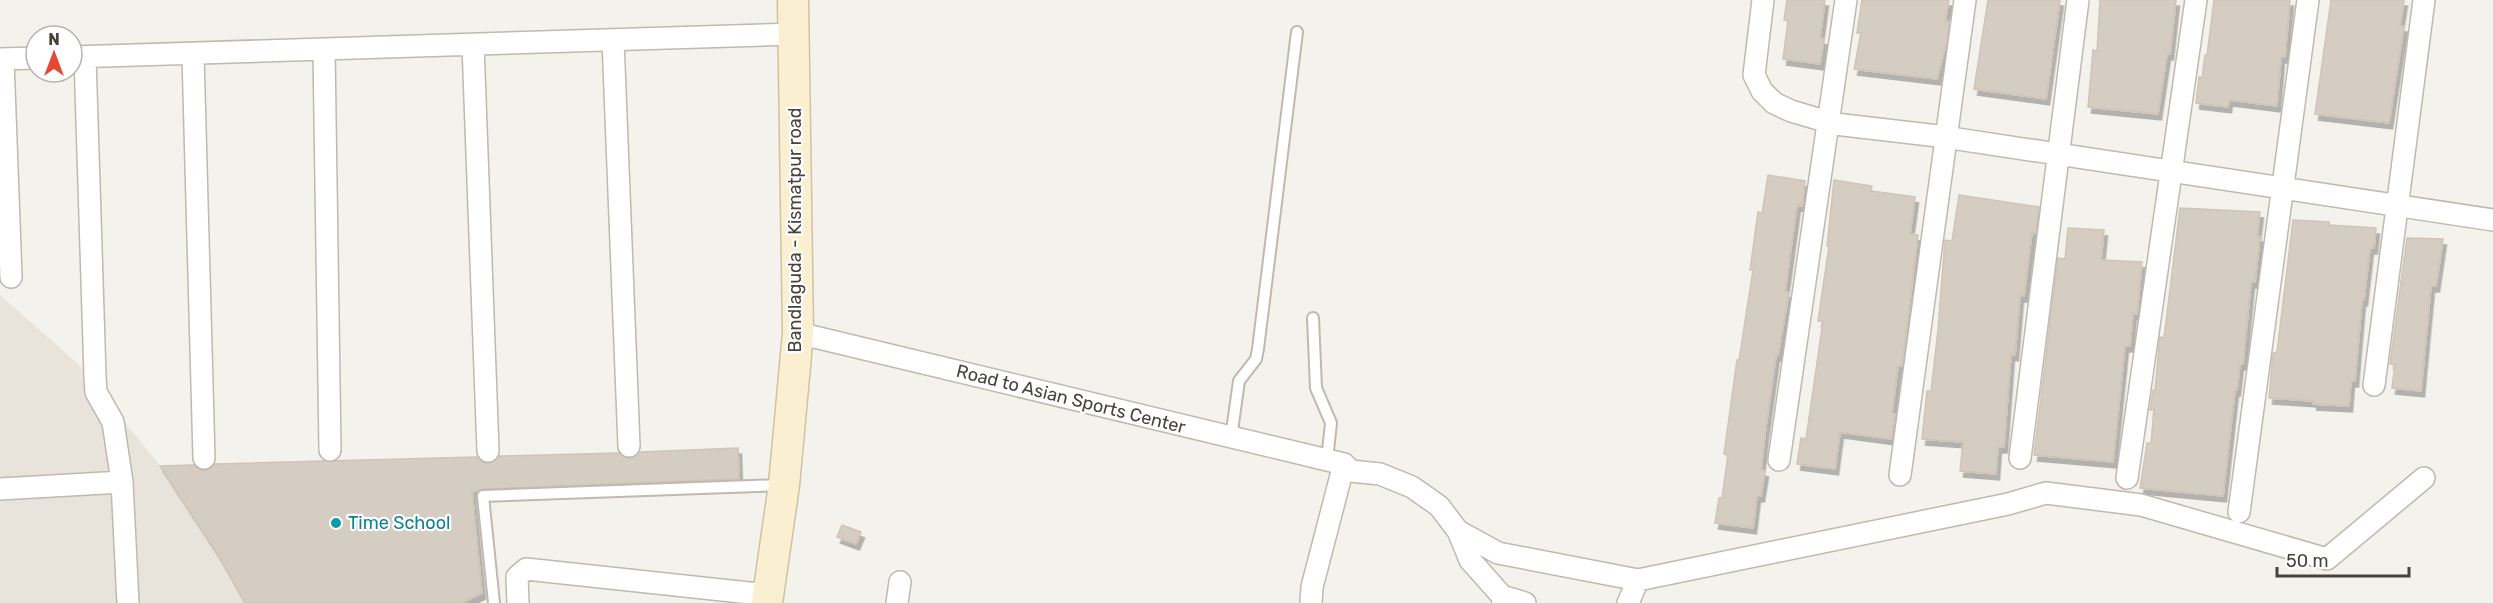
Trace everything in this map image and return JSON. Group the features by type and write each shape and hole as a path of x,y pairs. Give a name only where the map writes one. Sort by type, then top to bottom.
{"street":[{"name":"Bandlaguda - Kismatpur road","path":"768,599 784,485 798,333 793,0"},
{"path":"1763,0 1754,75 1762,91 1774,103 1791,111 1828,122 2493,220"},
{"path":"1779,460 1846,0"},
{"path":"1900,475 1965,0"},
{"path":"2020,458 2079,0"},
{"path":"2127,478 2196,0"},
{"path":"2239,512 2308,0"},
{"path":"2374,385 2424,0"},
{"path":"84,57 792,34"},
{"path":"613,40 629,446"},
{"path":"473,45 488,451"},
{"path":"324,50 330,450"},
{"path":"193,54 204,458"},
{"path":"11,277 2,59 24,58"},
{"path":"79,84 94,376 96,392 113,422 122,482 128,603"},
{"name":"Road to Asian Sports Center","path":"798,333 1335,462 1351,471 1380,474 1412,487 1439,506 1458,531"},
{"path":"1311,603 1335,462"},
{"path":"1458,531 1498,553 1638,580 2008,504 2046,492 2141,505 2327,559 2424,478"},
{"path":"0,489 122,482"},
{"path":"1458,531 1470,560 1503,599 1524,603"},
{"path":"518,603 518,577 526,569 768,599"},
{"path":"1628,603 1638,580"}],"lane":[{"path":"1231,438 1239,381 1256,358 1258,349 1297,33"},
{"path":"1313,318 1316,388 1331,423 1335,462"},
{"path":"494,603 483,496 784,485"}],"shaded area":[{"path":"0,295 78,364 160,466 218,555 245,603 0,603"}],"building":[{"path":"1787,0 1825,0 1820,38 1824,39 1820,64 1783,59 1788,21 1784,20"},
{"path":"1862,0 1949,0 1945,21 1949,21 1947,40 1937,79 1854,69 1861,33 1857,33"},
{"path":"1988,0 2060,0 2046,99 1974,89"},
{"path":"2100,0 2176,0 2170,54 2167,54 2158,114 2088,107 2093,50 2097,51"},
{"path":"2214,0 2290,0 2285,57 2281,57 2277,106 2229,100 2228,107 2196,103 2199,77 2202,78 2205,55 2207,55"},
{"path":"2331,0 2404,0 2400,26 2404,26 2389,123 2315,114"},
{"path":"1768,175 1805,181 1802,206 1797,205 1785,292 1789,292 1778,355 1776,355 1765,434 1761,470 1765,471 1761,496 1757,496 1753,528 1715,523 1719,498 1722,498 1728,455 1724,454 1753,270 1750,270 1758,212 1762,213"},
{"path":"1834,180 1872,186 1871,191 1915,197 1910,234 1918,235 1902,366 1898,366 1891,439 1840,432 1835,469 1797,464 1801,438 1806,439 1823,321 1818,321 1829,246 1827,246"},
{"path":"1959,195 2039,207 2036,233 2032,232 2024,296 2020,296 2015,355 2011,354 2004,447 1998,447 1996,474 1960,471 1963,442 1922,439 1927,391 1931,391 1945,240 1952,241"},
{"path":"2180,208 2260,212 2255,282 2251,282 2243,364 2240,364 2237,390 2235,390 2223,496 2140,488 2147,443 2151,443 2154,410 2150,410 2153,390 2155,390 2160,337 2164,338"},
{"path":"2293,220 2376,228 2374,248 2370,248 2364,300 2362,300 2355,381 2351,381 2349,406 2269,398 2273,353 2277,352"},
{"path":"2068,228 2104,230 2101,260 2142,262 2137,314 2133,313 2130,346 2125,346 2113,462 2034,455 2058,258 2065,259"},
{"path":"2407,238 2443,239 2436,286 2431,286 2421,391 2392,388 2395,365 2390,364"},
{"name":"Time School","path":"738,448 739,479 483,489 472,492 482,593 461,603 245,603 218,555 160,466 194,465 205,471 215,464 477,457 489,464 499,456 619,453 629,459 640,452"},
{"path":"842,525 861,532 856,544 837,537"}],"place":[{"name":"Time School","path":"336,523"}]}
